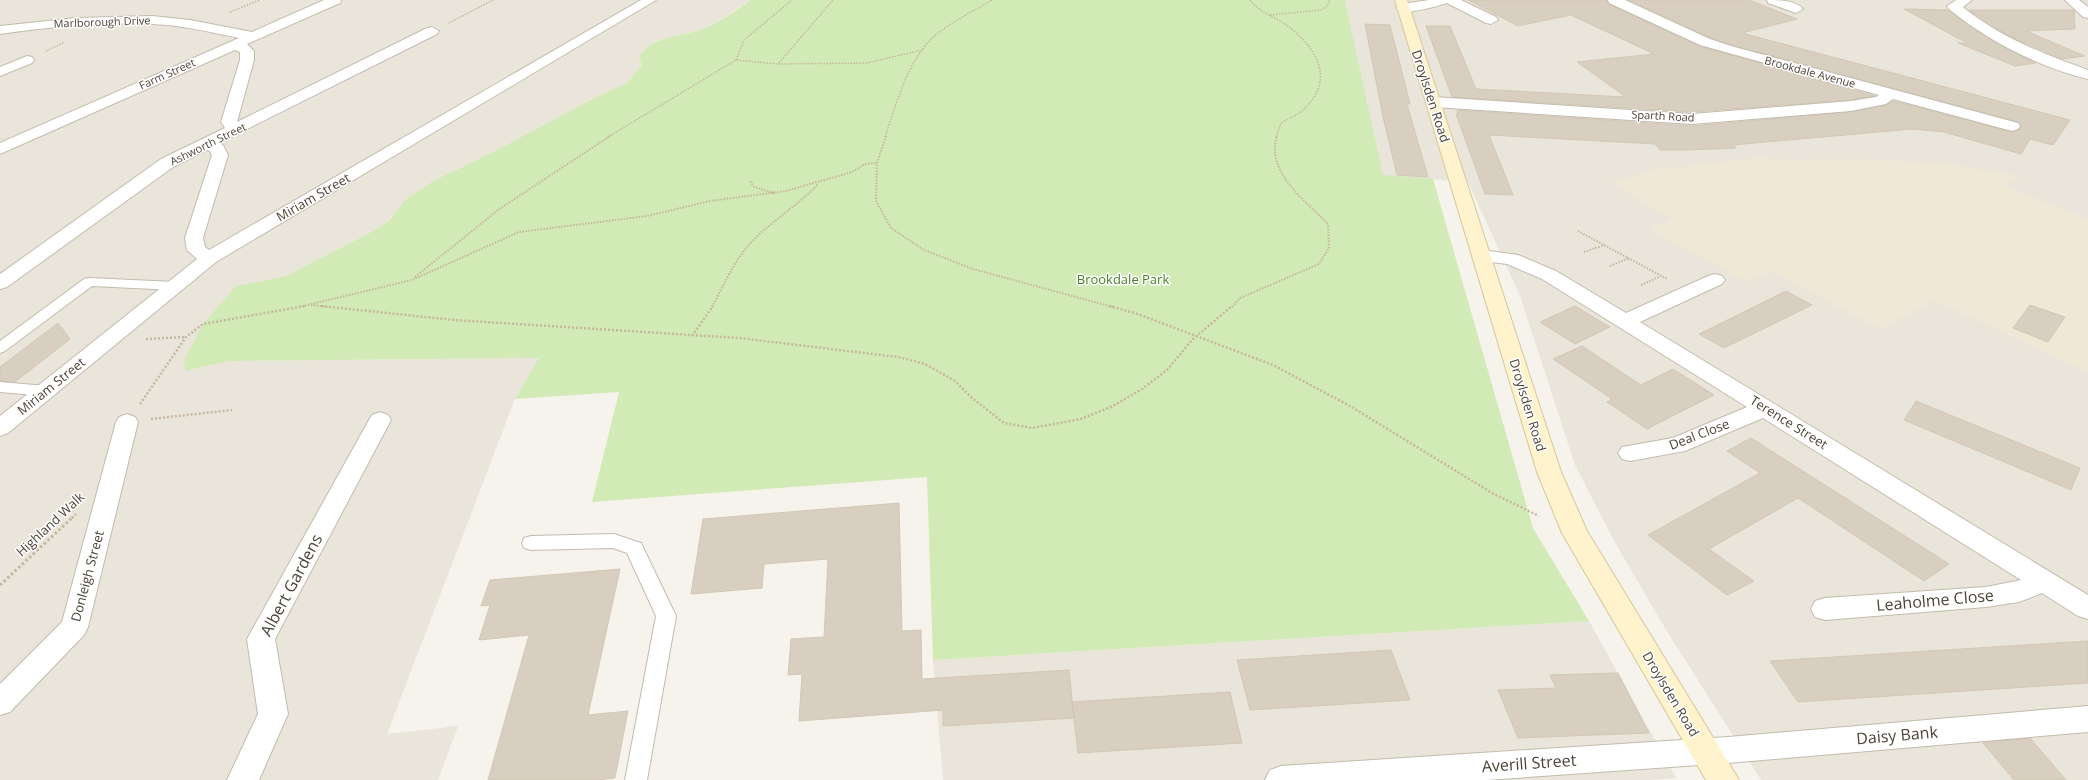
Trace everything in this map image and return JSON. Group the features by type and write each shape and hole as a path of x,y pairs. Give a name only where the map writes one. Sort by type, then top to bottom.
{"street":[{"name":"Farm Street","path":"0,149 335,0"},
{"name":"Miriam Street","path":"0,428 209,258 650,0"},
{"path":"1402,4 1426,5 1444,0"},
{"path":"1451,0 1492,20"},
{"name":"Brookdale Avenue","path":"1614,0 1705,42 1726,49 2012,126"},
{"path":"1773,0 1796,10"},
{"path":"1966,0 1954,6 1988,30 2060,65 2088,75"},
{"path":"2071,0 2088,14"},
{"name":"Droylsden Road","path":"1402,4 1549,472 1575,533 1723,780"},
{"name":"Marlborough Drive","path":"0,30 68,22 153,20 184,23 252,36"},
{"name":"Ashworth Street","path":"0,283 168,164 205,144 432,31"},
{"path":"234,45 242,47 247,52 247,60 229,122 231,125 239,128"},
{"path":"0,72 27,60"},
{"name":"Sparth Road","path":"1434,102 1692,119 1850,106 1881,101 1889,94"},
{"path":"205,144 217,148 220,155 194,238 196,250 209,258"},
{"name":"Terence Street","path":"1482,256 1511,259 1535,267 1626,321 2088,608"},
{"path":"1626,321 1715,280"},
{"name":"Deal Close","path":"1630,453 1677,446 1766,408"},
{"name":"Albert Gardens","path":"242,780 273,714 261,639 380,420"},
{"name":"Donleigh Street","path":"0,703 74,627 114,478 127,422"},
{"name":"Leaholme Close","path":"1825,609 1986,598 2019,592 2031,587 2041,579"},
{"name":"Daisy Bank","path":"1705,751 2088,719"},
{"name":"Averill Street","path":"1281,780 1705,751"}],"lane":[{"path":"0,348 89,282 175,286"},
{"path":"0,387 46,391"},
{"path":"531,543 614,541 634,548 666,616 636,780"}],"path":[{"path":"432,31 493,0"},
{"path":"736,60 744,40 792,0"},
{"path":"778,64 834,0"},
{"path":"992,0 937,34 922,50 900,95 877,163 876,201 891,228 924,250 973,269 1135,313 1272,365 1350,406 1492,493 1575,533"},
{"path":"310,305 454,320 738,338 898,357 925,364 955,381 972,398 1004,423 1032,428 1081,419 1113,406 1142,389 1167,370 1198,337 1240,298 1319,264 1329,248 1328,224 1289,185 1278,167 1274,148 1281,123 1308,106 1318,92 1322,75 1319,60 1308,44 1286,25 1250,0"},
{"path":"1270,15 1321,10 1327,6 1330,0"},
{"path":"412,280 498,210 547,176 654,108 736,60 778,64 867,62 922,50"},
{"path":"127,422 186,337 203,324 310,305 412,280 519,232 647,216 710,201 774,193 818,183 852,172 865,164 877,163"},
{"path":"750,181 754,187 774,193"},
{"path":"692,336 709,313 728,277 748,246 780,216 805,198 818,183"},
{"path":"1578,231 1690,292"},
{"path":"1584,252 1605,245"},
{"path":"1610,266 1629,258"},
{"path":"1641,285 1661,276"},
{"path":"127,422 232,410"},
{"name":"Highland Walk","path":"0,584 80,510"}],"shaded area":[{"path":"0,0 751,0 722,19 700,30 656,41 644,50 639,57 642,65 627,83 594,98 497,150 433,181 406,199 391,219 377,229 286,276 236,286 186,371 229,361 540,358 515,399 387,734 458,726 438,780 0,780"},
{"path":"1345,0 2088,0 2088,780 1761,780 1665,628 1613,539 1575,465 1520,296 1468,182 1383,176"},
{"path":"1756,158 1791,160 1848,159 1943,163 2021,176 2004,186 2088,219 2088,372 1934,300 1881,329 1770,271 1747,282 1649,229 1671,219 1611,183 1664,166 1674,168"},
{"path":"1589,621 1676,778 1649,780 943,780 933,660"}],"green space":[{"name":"Brookdale Park","path":"751,0 1345,0 1383,175 1433,179 1533,528 1589,621 933,660 927,477 592,502 619,392 515,399 539,358 229,361 186,371 184,361 203,324 236,286 286,276 377,229 391,219 406,199 433,181 497,150 594,98 627,83 642,65 639,57 651,45 666,38 691,33 713,24"}],"building":[{"path":"1468,0 1607,0 1608,4 1699,46 1875,96 1851,100 1692,112 1452,97 1426,26 1450,26 1476,89 1626,97 1577,62 1654,54 1571,15 1518,26"},
{"path":"1629,0 1749,0 1797,19 1742,33 2070,120 2053,145 2030,139 2021,154 1944,132 1912,129 1733,145 1736,148 1685,150 1660,150 1655,144 1489,135 1513,195 1485,194 1456,114 1458,114 1457,110 1692,126 1851,112 1886,105 1893,101 2012,132 2021,127 2018,122 1731,45 1711,38"},
{"path":"1904,9 1948,10 1996,43 2036,63 2015,66 1958,43 1967,43"},
{"path":"1969,10 2074,10 2075,29 2026,31 2085,56 2062,59 2007,35"},
{"path":"1365,24 1390,25 1410,104 1407,104 1428,177 1397,175 1383,117"},
{"path":"1786,291 1812,305 1724,348 1699,334"},
{"path":"2030,305 2065,317 2048,342 2013,328"},
{"path":"1575,306 1610,327 1575,344 1540,322"},
{"path":"58,323 70,339 15,382 0,381 0,367"},
{"path":"1582,346 1641,385 1673,369 1714,395 1647,429 1607,402 1612,399 1553,359"},
{"path":"1916,401 2080,468 2071,490 1904,420"},
{"path":"1751,438 1949,564 1924,581 1798,498 1709,549 1754,581 1727,595 1648,535 1760,473 1727,451"},
{"path":"899,503 902,631 921,630 922,679 1069,670 1074,718 943,726 943,710 799,721 802,674 788,675 791,639 824,637 828,559 764,564 762,588 691,594 703,519"},
{"path":"620,569 588,715 628,711 615,778 598,780 488,780 529,635 479,640 490,605 481,606 490,580"},
{"path":"2088,641 2088,683 1798,702 1770,661"},
{"path":"1391,650 1410,700 1250,710 1237,660"},
{"path":"1618,673 1649,733 1518,738 1498,690 1556,688 1550,675"},
{"path":"1230,692 1242,743 1078,753 1072,702"},
{"path":"2030,738 2066,780 2014,780 1983,743"}]}
